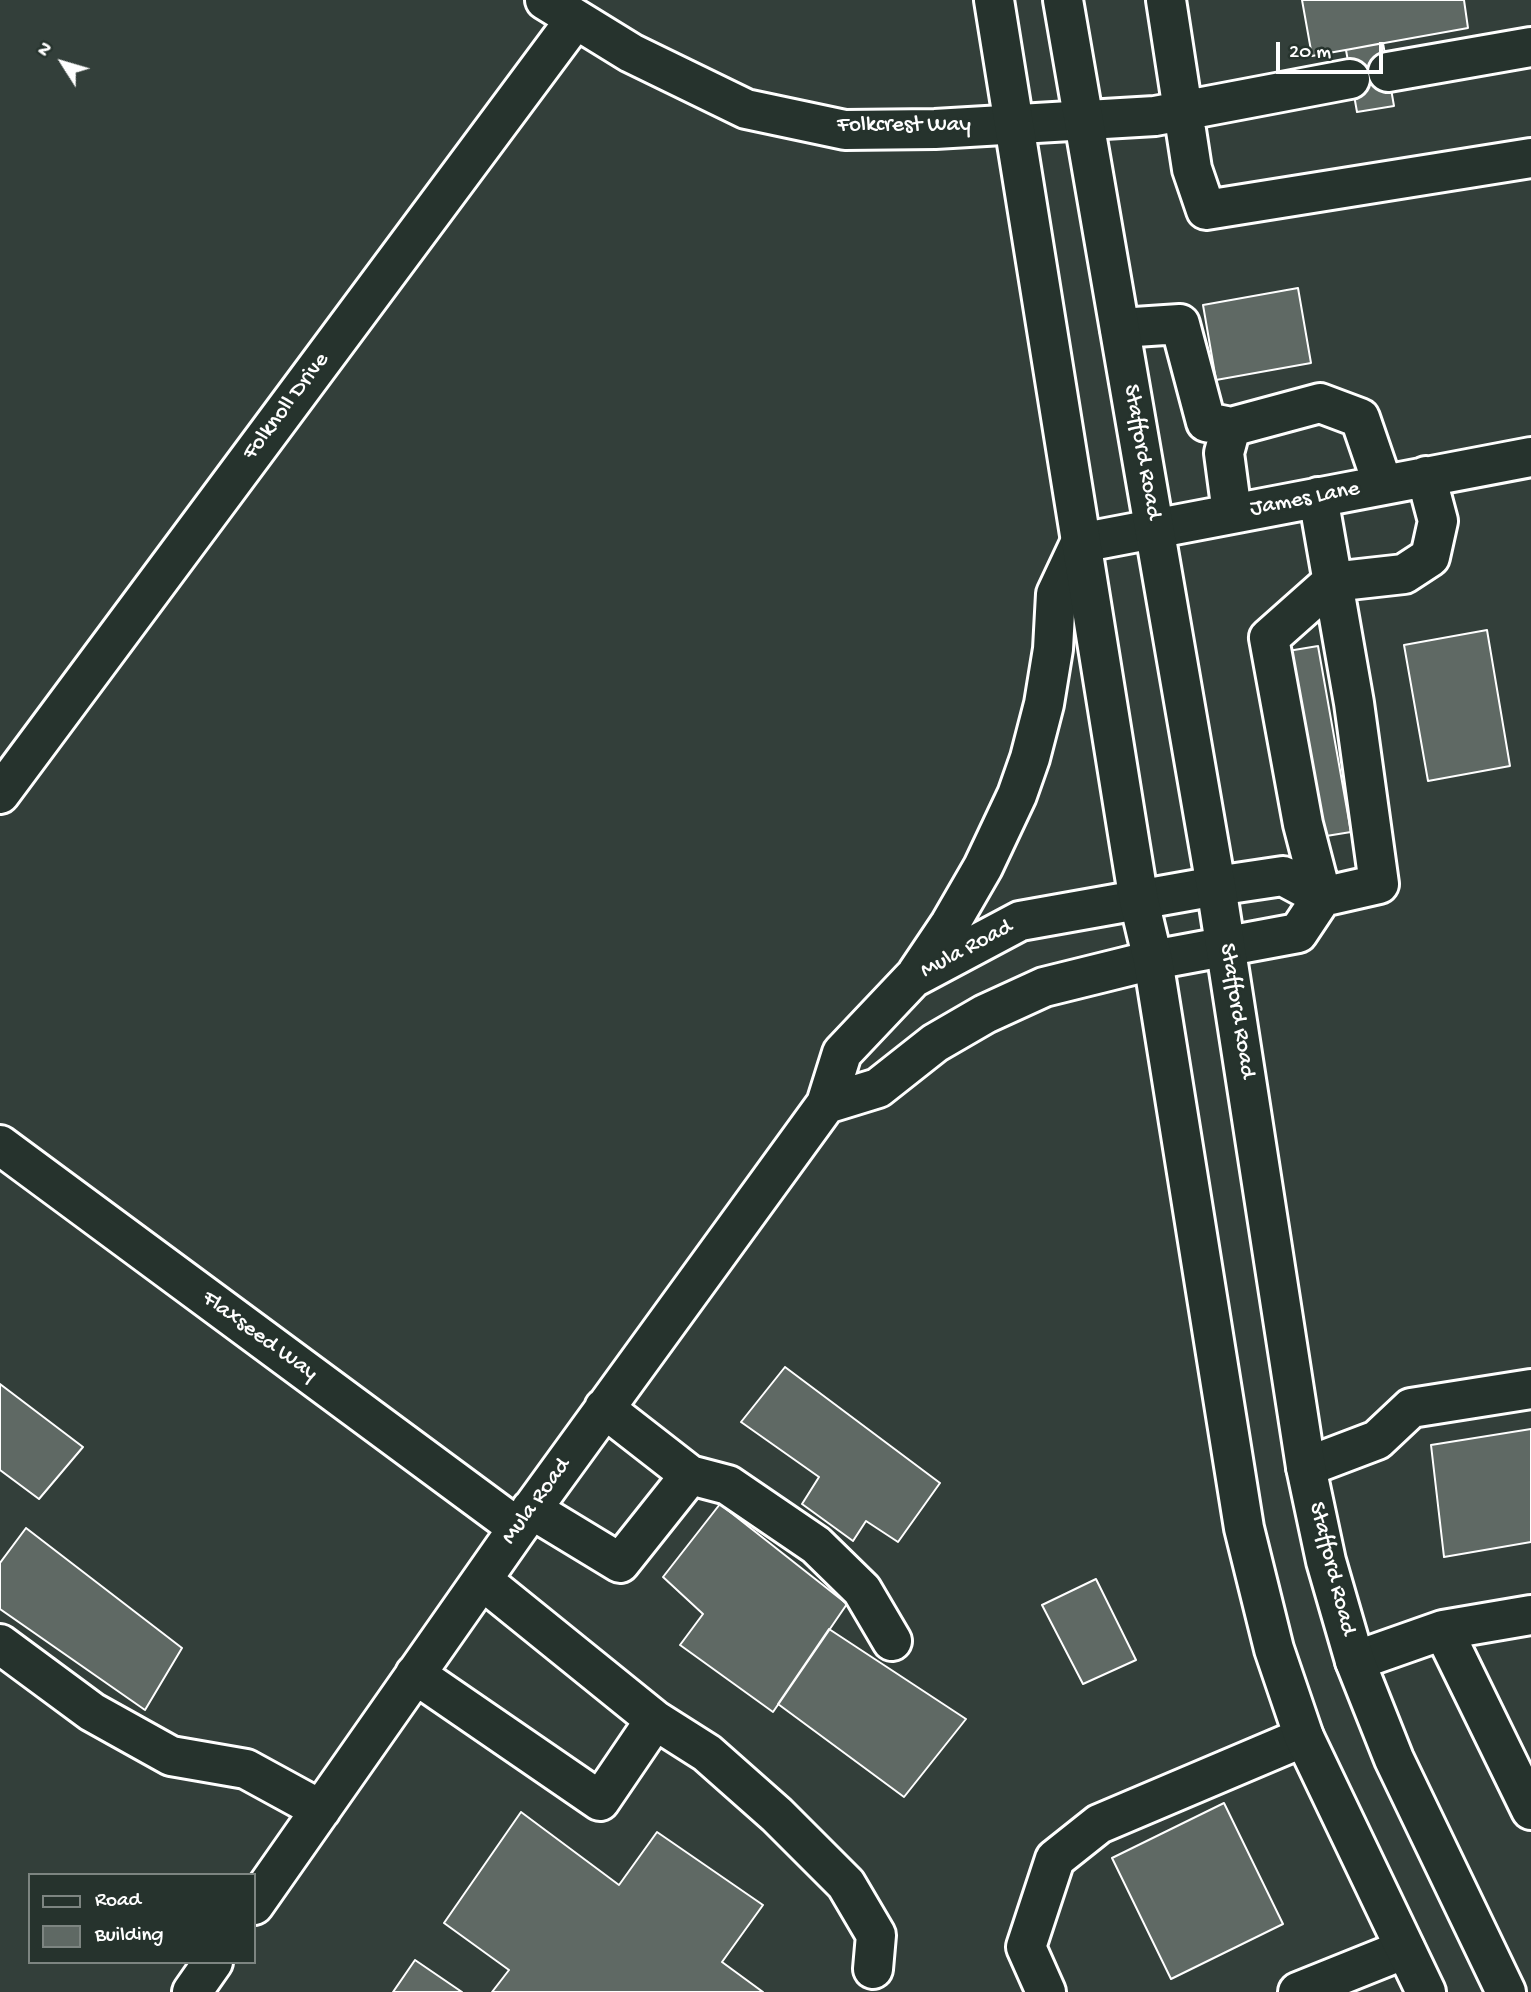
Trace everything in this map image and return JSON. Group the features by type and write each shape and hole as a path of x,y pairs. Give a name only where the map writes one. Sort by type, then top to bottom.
{"street":[{"path":"994,0 1080,544 1139,901 1153,960 1244,1528 1274,1649 1304,1737 1426,1992"},
{"name":"Stafford Road","path":"1063,0 1216,886 1306,1467 1326,1561 1355,1661 1394,1759 1506,1992"},
{"path":"1166,0 1192,169 1206,210 1531,158"},
{"name":"Folkcrest Way","path":"560,10 631,53 746,108 845,130 935,129 1155,116 1350,79"},
{"name":"Folknoll Drive","path":"0,793 560,10"},
{"path":"1388,72 1531,47"},
{"path":"1120,328 1180,324 1206,422 1231,427 1320,402 1360,418 1383,485"},
{"path":"1231,427 1224,453 1232,513"},
{"name":"James Lane","path":"1080,544 1531,457"},
{"path":"1322,897 1303,824 1269,638 1332,582 1404,574 1430,557 1438,522 1426,477"},
{"path":"826,1104 878,1088 935,1043 985,1014 1044,986 1153,960 1298,933 1322,897 1379,884 1354,704 1318,497"},
{"path":"913,978 950,924 1017,796 1044,704 1053,649 1056,594 1080,544"},
{"name":"Mula Road","path":"256,1902 604,1408 826,1104 842,1053 913,978 1020,921 1283,876 1322,897"},
{"name":"Flaxseed Way","path":"0,1145 525,1519 620,1563 690,1475"},
{"path":"1306,1467 1377,1440 1411,1408 1531,1389"},
{"path":"604,1408 690,1475 728,1485 816,1545 862,1590 892,1641"},
{"path":"482,1580 655,1720 707,1753 777,1815 846,1884 876,1935 873,1969"},
{"path":"1355,1661 1443,1630 1531,1615"},
{"path":"1443,1630 1531,1810"},
{"path":"0,1643 92,1712 171,1756 246,1769 321,1810"},
{"path":"415,1674 600,1801 655,1720"},
{"path":"1046,1992 1026,1947 1055,1858 1099,1824 1304,1737"},
{"path":"1298,1992 1405,1949"},
{"path":"192,1992 212,1964"}],"building":[{"path":"1302,0 1464,0 1468,28 1312,56"},
{"path":"1383,43 1394,106 1357,112 1346,50"},
{"path":"1298,288 1311,363 1216,380 1203,305"},
{"path":"1487,630 1510,766 1428,781 1404,645"},
{"path":"1318,646 1351,832 1314,838 1282,652"},
{"path":"785,1367 940,1483 898,1542 866,1521 853,1541 802,1504 819,1477 741,1422"},
{"path":"0,1384 83,1447 39,1499 0,1470"},
{"path":"1531,1429 1531,1542 1444,1557 1431,1445"},
{"path":"720,1504 847,1604 773,1712 680,1645 703,1614 663,1577"},
{"path":"26,1528 182,1648 145,1710 0,1609 0,1563"},
{"path":"1096,1579 1136,1660 1083,1684 1042,1605"},
{"path":"829,1629 966,1719 904,1797 778,1704"},
{"path":"1224,1803 1283,1924 1171,1979 1112,1858"},
{"path":"521,1812 619,1885 657,1832 763,1905 722,1962 763,1992 492,1992 509,1970 444,1923"},
{"path":"415,1960 462,1992 393,1992"}]}
